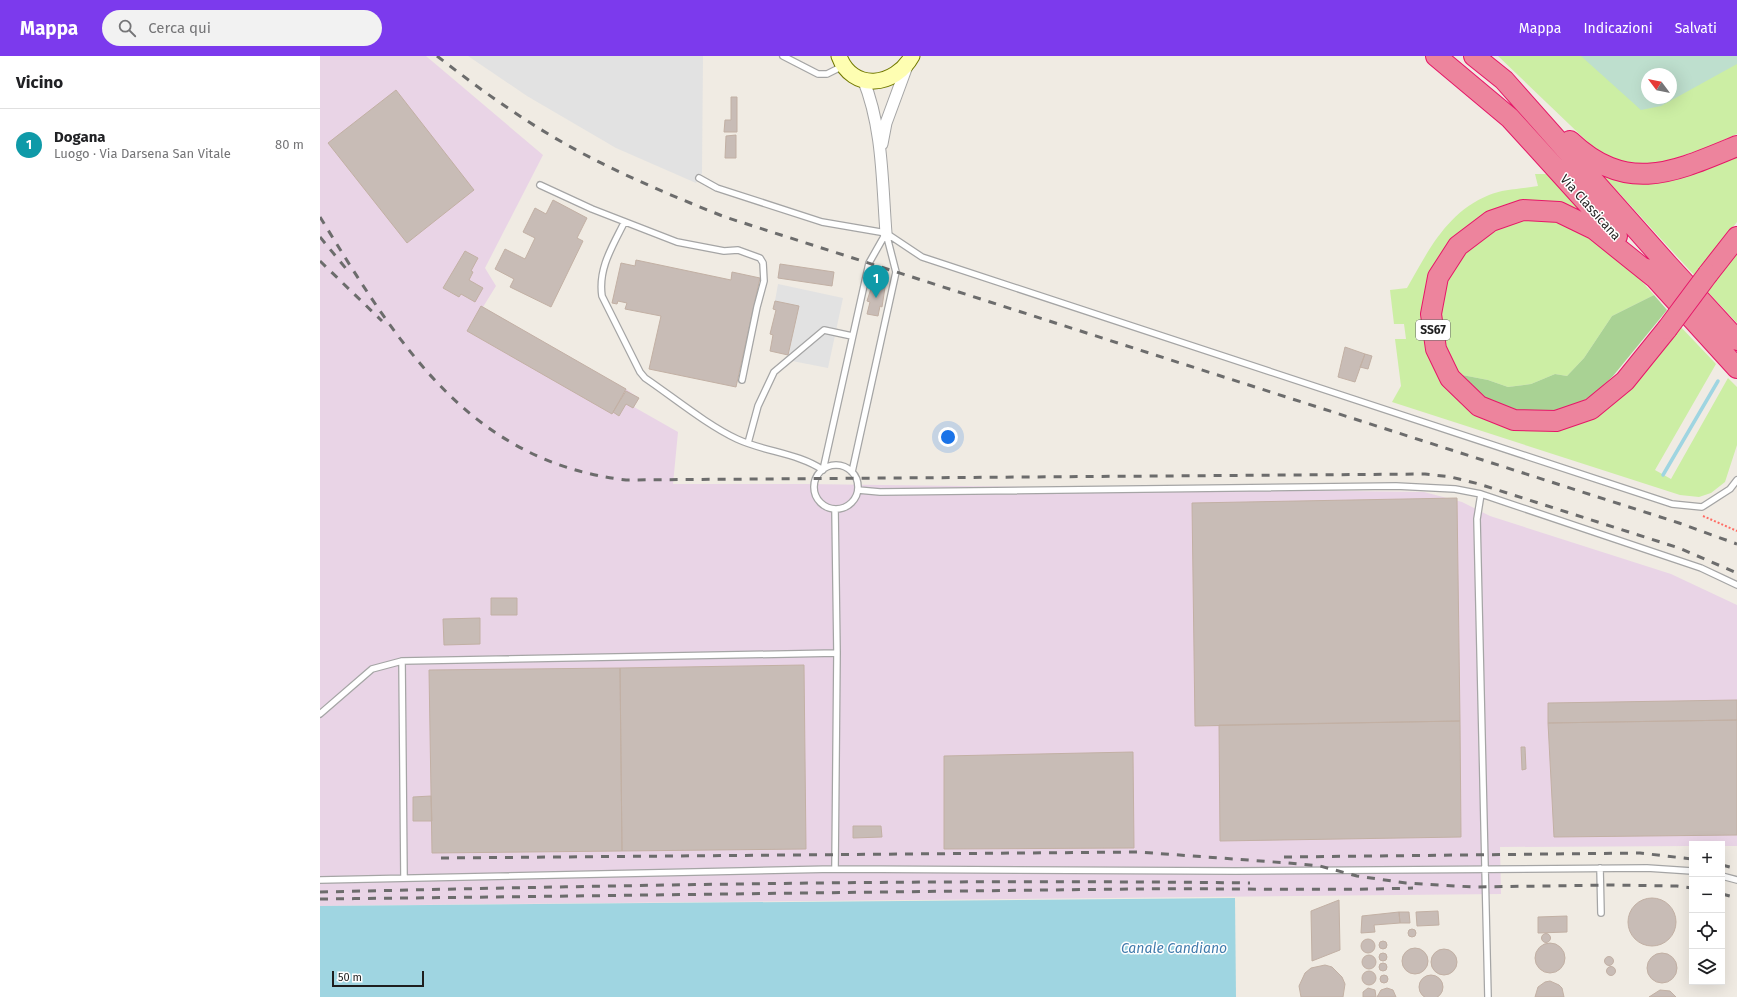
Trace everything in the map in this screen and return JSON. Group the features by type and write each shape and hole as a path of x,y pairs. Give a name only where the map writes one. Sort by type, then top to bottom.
{"highway":[{"path":"1424,56 1486,97"},
{"name":"Via Classicana","path":"1436,56 1510,118 1737,368"},
{"name":"Via Classicana","path":"1474,56 1504,80 1669,266 1737,340"},
{"path":"1504,80 1579,150 1608,167 1634,174 1655,174 1683,168 1737,146"},
{"name":"SS67","path":"1655,278 1594,229 1559,212 1523,210 1491,221 1458,246 1438,277 1431,314 1436,349 1450,378 1479,406 1514,420 1556,421 1591,408 1625,381 1667,329 1737,237"}],"street":[{"path":"841,61 853,74 864,80 876,81 887,80 898,74 910,61"},
{"path":"880,154 886,123 910,61"},
{"path":"864,80 876,117 886,233"}],"lane":[{"path":"783,56 818,74 827,74 841,61"},
{"path":"699,178 717,188 822,222 886,233 922,257 1672,504 1702,507 1730,489 1737,480"},
{"path":"540,185 624,223 677,242 724,251 738,250 760,258 763,263 764,281 742,380"},
{"path":"624,223 604,263 600,282 602,296 640,372 645,378 730,435 748,443 810,461 823,470"},
{"path":"823,470 835,466 841,466 852,472 856,479 858,490 853,502 841,509 835,509 822,504 815,492 816,479 823,470 869,263 886,233"},
{"path":"852,472 896,272 886,233"},
{"path":"748,443 758,406 774,372 824,330 852,336"},
{"path":"858,490 880,492 1396,486 1455,489 1481,494 1701,568 1737,585"},
{"path":"1481,494 1477,519 1488,997"},
{"path":"835,509 837,652 835,869"},
{"path":"320,714 372,669 402,661 837,652"},
{"path":"402,661 404,877"},
{"path":"1600,868 1601,913"},
{"path":"320,880 404,877 835,869 1228,871 1647,868 1689,871"},
{"path":"1725,877 1737,880"}],"path":[{"path":"1698,514 1737,531"}],"shaded area":[{"path":"320,56 426,56 543,155 485,268 496,286 483,307 626,389 639,398 634,407 678,432 673,484 805,484 1424,492 1462,502 1490,516 1671,574 1737,605 1737,846 1725,846 1725,841 1689,841 1689,846 1500,847 1501,894 320,906"},
{"path":"468,56 703,56 702,173 696,183 616,148 527,96"},
{"path":"778,284 843,298 828,368 787,360 798,306 775,301"}],"green space":[{"path":"1498,56 1737,56 1737,134 1708,147 1655,165 1618,161 1593,147"},
{"path":"1581,56 1737,56 1737,64 1677,97 1677,68 1641,68 1641,104 1665,104 1641,110"},
{"path":"1737,154 1737,222 1694,275 1599,171"},
{"path":"1535,174 1550,174 1583,211 1550,202 1520,203 1495,209 1465,228 1447,246 1437,261 1437,369 1576,424 1679,325 1716,364 1655,470 1671,479 1728,378 1737,387 1737,445 1725,482 1711,493 1699,497 1680,495 1392,402 1401,386 1395,339 1406,339 1404,324 1394,324 1390,290 1407,288 1440,234 1461,212 1474,202 1494,193 1538,186"},
{"path":"1554,215 1620,257 1654,295 1612,316 1584,358 1567,376 1555,374 1531,384 1508,387 1488,380 1457,374 1444,347 1438,314 1442,286 1469,241 1507,219"},
{"path":"1737,246 1737,323 1705,289"},
{"path":"1654,295 1667,310 1613,376 1593,395 1573,407 1548,413 1525,415 1480,396 1457,374 1488,380 1508,387 1531,384 1555,374 1567,376 1584,358 1612,316"}],"water":[{"name":"Canale Candiano","path":"1235,898 1236,997 320,997 320,906"}],"building":[{"path":"396,90 474,190 407,243 328,143"},
{"path":"731,97 737,97 737,132 724,132 725,120 731,120"},
{"path":"736,135 736,158 725,158 726,136"},
{"path":"553,200 587,218 577,238 583,241 551,307 510,287 514,279 495,269 505,249 525,259 535,238 523,232 535,208 546,214"},
{"path":"465,251 478,258 471,271 473,272 469,280 483,288 475,302 461,294 459,297 443,288"},
{"path":"636,260 731,280 732,272 760,278 736,387 649,369 661,316 625,309 627,303 618,301 617,304 612,303 621,263 635,266"},
{"path":"780,264 834,272 832,286 778,278"},
{"path":"874,279 886,281 882,307 880,306 878,316 867,314 870,302 867,301"},
{"path":"775,301 799,306 788,355 770,351 773,335 770,334 776,310 773,309"},
{"path":"481,306 626,389 612,414 467,331"},
{"path":"1345,347 1365,354 1355,382 1338,377"},
{"path":"1365,354 1372,356 1368,369 1360,367"},
{"path":"626,391 639,398 633,408 626,404 619,416 613,412"},
{"path":"1457,498 1460,721 1195,726 1192,503"},
{"path":"491,598 517,598 517,615 491,615"},
{"path":"480,618 480,644 444,645 443,619"},
{"path":"804,665 806,849 622,851 620,668"},
{"path":"620,668 622,851 432,853 429,670"},
{"path":"1737,700 1737,720 1548,723 1548,703"},
{"path":"1737,720 1737,835 1554,837 1548,723"},
{"path":"1460,721 1461,837 1220,841 1219,725"},
{"path":"1521,747 1525,747 1526,769 1522,770"},
{"path":"1133,752 1134,848 944,849 944,756"},
{"path":"431,796 432,821 413,821 413,797"},
{"path":"853,826 881,826 882,837 853,838"},
{"path":"1652,898 1661,900 1669,905 1674,913 1676,922 1674,931 1669,939 1661,944 1652,946 1643,944 1635,939 1630,931 1628,922 1630,913 1635,905 1643,900"},
{"path":"1339,900 1340,950 1312,961 1311,911"},
{"path":"1438,911 1439,925 1417,926 1416,912"},
{"path":"1399,912 1409,912 1410,923 1400,923"},
{"path":"1399,912 1400,923 1374,925 1375,932 1361,933 1362,916"},
{"path":"1567,916 1567,932 1538,933 1538,917"},
{"path":"1410,929 1414,929 1416,933 1414,937 1410,937 1408,935 1408,931"},
{"path":"1544,934 1548,934 1550,938 1548,942 1544,942 1542,940 1542,936"},
{"path":"1368,939 1373,941 1375,946 1373,951 1368,953 1363,951 1361,946 1363,941"},
{"path":"1381,941 1385,941 1387,945 1385,949 1381,949 1379,947 1379,943"},
{"path":"1550,943 1556,944 1564,952 1564,964 1556,972 1550,973 1544,972 1536,964 1535,958 1536,952 1544,944"},
{"path":"1415,948 1424,952 1428,961 1424,970 1415,974 1406,970 1402,961 1406,952"},
{"path":"1444,949 1453,953 1457,962 1453,971 1444,975 1435,971 1431,962 1435,953"},
{"path":"1381,953 1385,953 1387,957 1385,961 1381,961 1379,959 1379,955"},
{"path":"1662,953 1673,957 1677,968 1673,979 1662,983 1651,979 1647,968 1651,957"},
{"path":"1369,955 1374,957 1376,962 1374,967 1369,969 1364,967 1362,962 1364,957"},
{"path":"1607,957 1611,957 1613,961 1611,965 1607,965 1605,963 1605,959"},
{"path":"1381,963 1385,963 1387,967 1385,971 1381,971 1379,969 1379,965"},
{"path":"1325,965 1332,967 1342,977 1345,984 1343,997 1301,997 1299,986 1305,973 1311,968"},
{"path":"1609,967 1613,967 1615,971 1613,975 1609,975 1607,973 1607,969"},
{"path":"1369,971 1374,973 1376,978 1374,983 1369,985 1364,983 1362,978 1364,973"},
{"path":"1382,975 1386,975 1388,979 1386,983 1382,983 1380,981 1380,977"},
{"path":"1431,975 1436,976 1440,978 1443,987 1440,996 1436,998 1426,998 1422,996 1419,987 1422,978"},
{"path":"1550,981 1562,988 1564,997 1535,997 1538,987 1545,982"},
{"path":"1368,988 1375,990 1376,997 1363,997 1363,992"},
{"path":"1387,988 1393,990 1396,997 1377,997 1381,990"},
{"path":"1660,990 1670,991 1676,997 1649,997"}],"waterway":[{"path":"1663,475 1718,381"}],"railway":[{"path":"437,56 498,101 562,142 663,192 725,217 1679,523 1737,544"},
{"path":"320,217 348,263 378,307 409,350 442,388 480,421 522,449 571,469 626,480 1425,474 1451,477 1479,484 1679,548 1737,573"},
{"path":"320,237 348,271"},
{"path":"320,261 382,321"},
{"path":"441,858 1138,852 1320,866 1357,876 1406,883 1473,887 1614,885 1689,888"},
{"path":"1284,857 1640,853 1689,859"},
{"path":"1725,866 1737,869"},
{"path":"320,892 901,882 1250,883"},
{"path":"320,899 1133,889 1413,888"},
{"path":"1725,895 1737,898"}],"place":[{"name":"Dogana","path":"876,298"}]}
